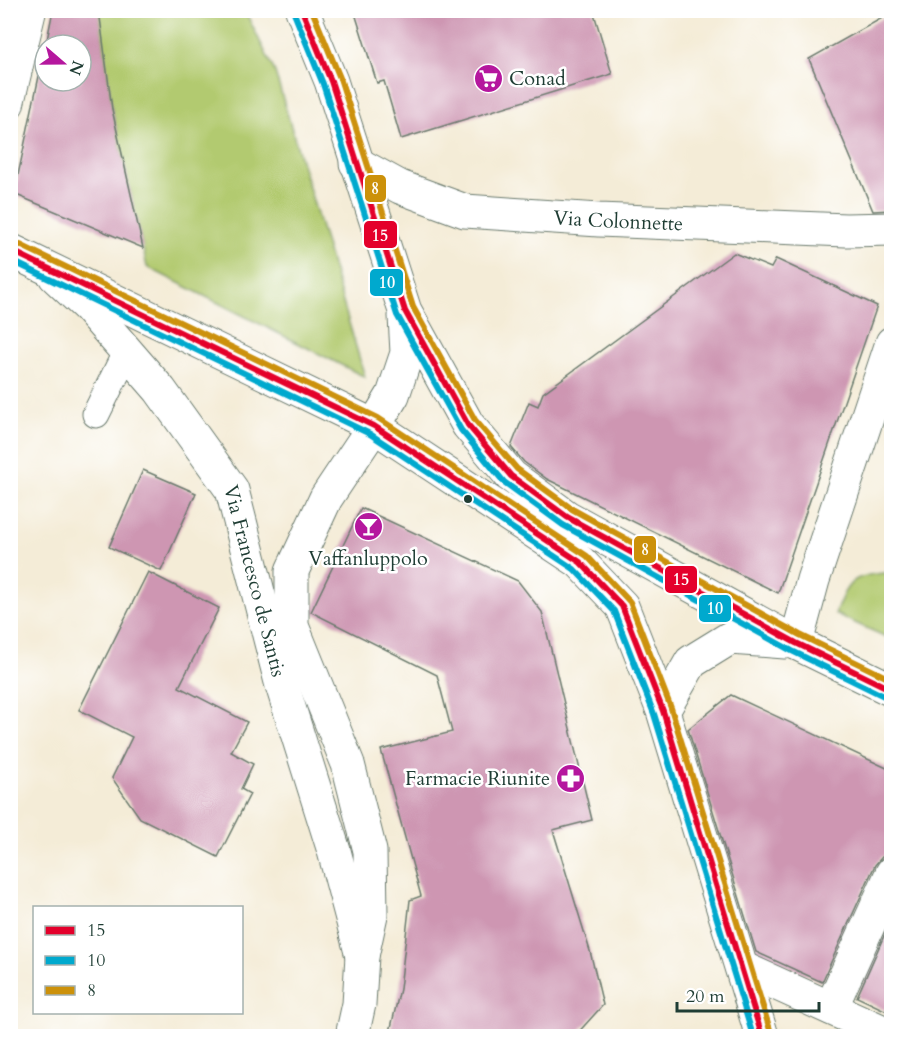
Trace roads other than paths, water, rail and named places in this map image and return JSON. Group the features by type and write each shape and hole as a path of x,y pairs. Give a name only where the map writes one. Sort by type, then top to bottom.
{"street":[{"path":"302,10 331,81 405,311 468,425 511,476 567,517 796,643 891,690"},
{"name":"Via Colonnette","path":"356,163 400,187 465,211 599,220 846,230 891,229"},
{"path":"10,250 374,426 580,562 622,606 663,711 762,1036"},
{"name":"Via Francesco de Santis","path":"40,263 88,307 160,390 232,490 280,682 334,851 362,956"},
{"name":"Via Francesco de Santis","path":"352,1036 359,1004 362,956 371,915 370,851 348,764 292,626 292,571 326,498 393,395 407,353 405,311"},
{"path":"796,643 813,580 891,343"},
{"path":"663,711 691,662 730,638 796,643"},
{"path":"831,1008 891,873"},
{"path":"742,968 891,1036"}],"lane":[{"path":"10,105 30,11"},
{"path":"96,414 127,351"}],"place":[{"name":"Conad","path":"488,78"},
{"name":"Vaffanluppolo","path":"368,527"},
{"name":"Farmacie Riunite","path":"571,778"}]}
